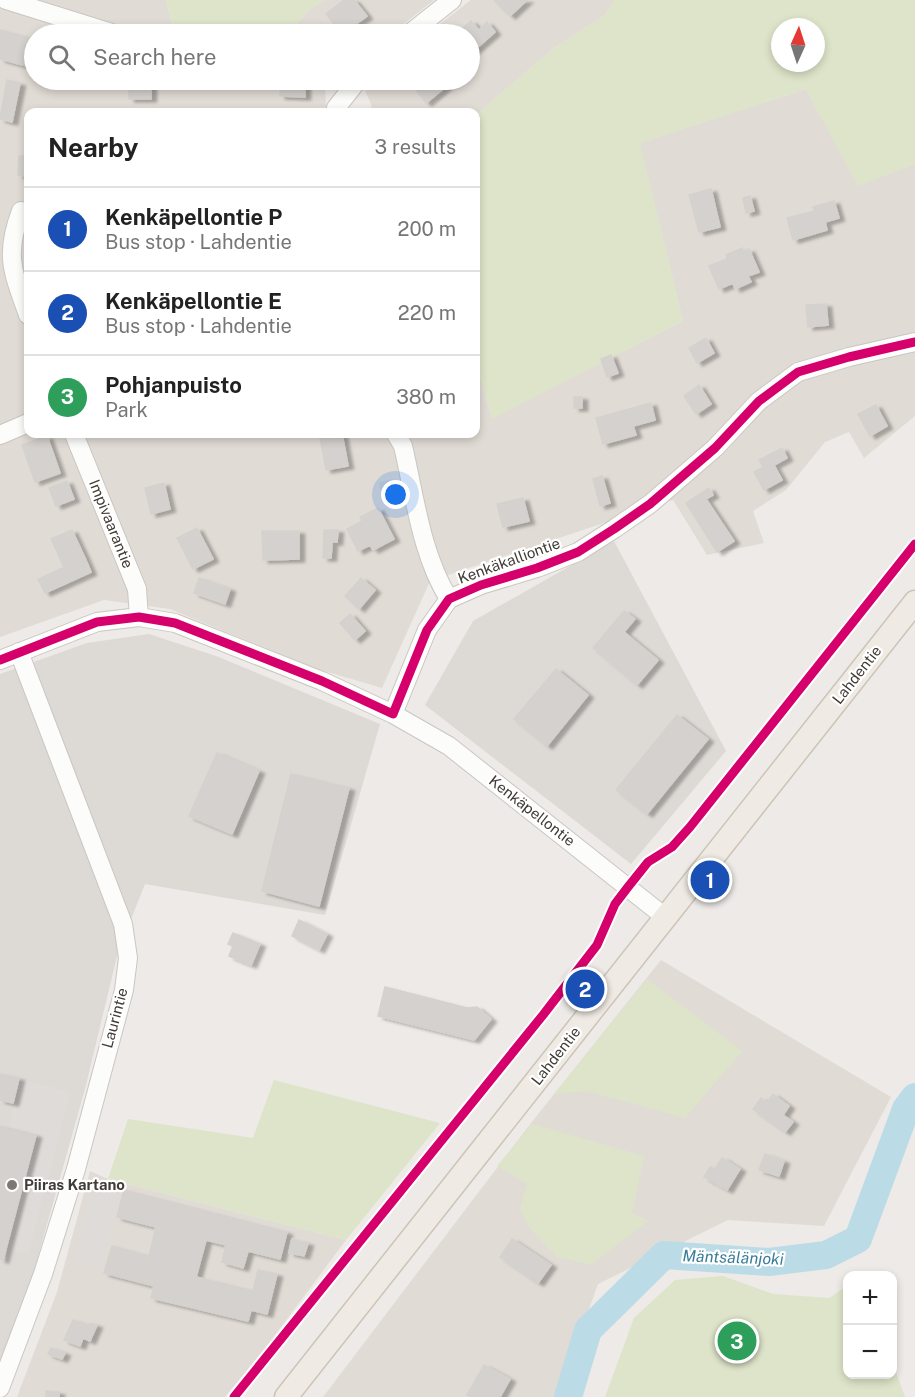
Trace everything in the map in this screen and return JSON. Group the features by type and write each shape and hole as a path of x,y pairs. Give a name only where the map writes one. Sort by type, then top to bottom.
{"main road":[{"name":"Lahdentie","path":"286,1397 915,602"}],"street":[{"path":"6,0 83,24"},
{"path":"422,24 452,0"},
{"path":"336,108 350,90"},
{"path":"21,211 14,231 11,259 24,302"},
{"name":"Kenkäkalliontie","path":"393,714 427,630 449,599 481,585 537,568 578,552 614,529 650,504 707,455 759,401 798,372 849,357 915,342"},
{"path":"0,435 24,425"},
{"name":"Impivaarantie","path":"76,438 137,589 139,617"},
{"path":"398,438 403,446 428,554 437,579 449,599"},
{"path":"0,660 97,622 139,617 175,623 321,681 393,714"},
{"name":"Laurintie","path":"0,1388 43,1274 76,1169 124,990 128,958 123,924 19,652"},
{"name":"Kenkäpellontie","path":"393,714 449,746 665,917"}],"shaded area":[{"path":"0,0 166,0 172,24 24,24 24,90 325,90 326,108 24,108 24,438 480,438 480,377 492,418 683,321 639,143 806,89 858,185 915,164 915,416 864,458 849,432 825,442 786,490 753,511 764,543 707,555 673,500 430,581 382,688 314,668 170,609 104,600 0,637"},
{"path":"325,0 434,0 404,24 297,24 310,9"},
{"path":"471,0 615,0 604,16 554,48 480,112 480,108 370,108 372,107 365,90 480,90 480,24 440,24"},
{"path":"614,541 726,751 631,864 425,705 473,621"},
{"path":"149,634 216,656 380,724 325,915 145,884 118,952 85,1089 30,1285 0,1363 0,674 87,643"},
{"path":"661,960 891,1097 824,1226 728,1220 598,1284 557,1397 323,1397 531,1123"},
{"path":"21,1079 71,1092 28,1255 11,1250 41,1136 8,1128"},
{"path":"90,1171 108,1179 346,1240 266,1347 225,1397 17,1397 57,1292"},
{"path":"96,1180 122,1187 101,1268 75,1261"}],"green space":[{"path":"166,0 325,0 310,9 297,24 172,24"},
{"path":"615,0 915,0 915,164 858,186 806,89 640,143 683,321 492,419 480,376 480,112 554,48 604,16"},
{"path":"647,979 742,1051 685,1118 587,1091 554,1094"},
{"path":"274,1080 440,1123 346,1240 108,1179 128,1119 253,1138"},
{"path":"532,1124 644,1156 632,1213 648,1221 591,1265 557,1257 529,1227 520,1209 527,1184 497,1166"},
{"path":"723,1276 773,1294 829,1298 843,1289 843,1379 897,1379 897,1375 905,1397 605,1397 634,1318 675,1280"}],"building":[{"path":"344,0 354,0 367,16 356,24 334,24 326,14"},
{"path":"494,0 527,0 510,16"},
{"path":"487,22 495,32 480,45 480,29"},
{"path":"0,30 24,36 24,65 0,59"},
{"path":"7,80 20,83 12,122 0,119"},
{"path":"129,90 151,90 151,99 129,99"},
{"path":"280,90 305,90 305,97 280,96"},
{"path":"416,90 442,90 426,103"},
{"path":"19,156 24,156 24,176 18,175"},
{"path":"711,189 720,227 699,232 689,195"},
{"path":"750,196 754,211 746,213 743,198"},
{"path":"834,201 839,218 825,222 827,230 793,240 787,218 814,211 813,207"},
{"path":"742,248 743,252 749,249 759,272 748,276 751,282 735,289 733,283 719,289 709,266 727,259 726,255"},
{"path":"826,304 828,325 808,327 806,305"},
{"path":"706,338 714,353 697,363 689,348"},
{"path":"611,355 618,373 607,377 601,359"},
{"path":"699,385 711,404 696,414 684,396"},
{"path":"574,397 582,397 582,408 574,408"},
{"path":"651,403 655,420 633,426 636,435 603,444 596,418"},
{"path":"876,405 887,426 870,436 858,414"},
{"path":"48,438 60,473 35,482 22,445"},
{"path":"320,438 343,438 348,466 326,470"},
{"path":"782,448 787,458 774,465 782,480 764,490 754,472 763,467 759,460"},
{"path":"602,476 610,503 600,506 593,479"},
{"path":"392,480 395,495 383,498 380,483"},
{"path":"67,481 74,499 56,506 49,488"},
{"path":"164,483 170,509 151,514 145,488"},
{"path":"709,488 713,495 706,499 734,541 717,552 686,503"},
{"path":"523,498 529,521 503,527 497,504"},
{"path":"378,508 394,539 373,550 370,545 358,551 347,529 362,521 360,517"},
{"path":"197,528 213,559 193,569 177,538"},
{"path":"72,530 85,558 64,567 51,539"},
{"path":"324,530 338,530 337,542 332,542 331,558 323,558"},
{"path":"262,531 299,531 299,559 263,560"},
{"path":"85,558 91,572 45,593 38,579"},
{"path":"199,578 230,589 225,604 194,593"},
{"path":"361,578 375,590 359,609 345,596"},
{"path":"624,611 635,619 624,632 658,660 637,685 593,648"},
{"path":"350,614 365,631 355,640 340,623"},
{"path":"556,669 588,695 547,746 514,719"},
{"path":"677,715 708,739 647,814 616,790"},
{"path":"217,753 259,771 232,834 189,816"},
{"path":"291,774 349,788 319,906 262,891"},
{"path":"299,920 327,934 319,950 292,936"},
{"path":"233,933 260,944 251,965 229,956 233,946 228,944"},
{"path":"385,987 467,1008 477,1007 491,1019 474,1040 378,1016"},
{"path":"0,1074 19,1078 13,1103 0,1100"},
{"path":"773,1094 789,1106 783,1115 793,1122 785,1132 753,1109 761,1098 767,1103"},
{"name":"Piiras Kartano","path":"0,1126 36,1135 3,1260 0,1259"},
{"path":"765,1154 784,1161 779,1176 759,1170"},
{"path":"722,1158 740,1169 727,1190 704,1177 710,1167 715,1169"},
{"path":"124,1190 287,1232 280,1259 248,1251 243,1268 222,1262 226,1245 206,1240 196,1277 253,1291 258,1270 277,1274 267,1314 251,1310 248,1321 151,1298 154,1286 104,1273 112,1246 149,1256 156,1227 117,1217"},
{"path":"292,1239 308,1243 304,1256 289,1253"},
{"path":"512,1239 551,1265 538,1283 500,1257"},
{"path":"73,1320 88,1326 90,1323 97,1325 90,1341 83,1338 80,1346 64,1340"},
{"path":"51,1348 65,1353 62,1359 48,1354"},
{"path":"484,1365 510,1379 500,1397 470,1397 467,1395"},
{"path":"46,1391 59,1392 59,1397 46,1397"}],"waterway":[{"name":"Mäntsälänjoki","path":"568,1397 588,1330 664,1255 769,1262 826,1255 858,1239 906,1109 915,1097"}],"cycle path":[{"path":"0,660 97,622 139,617 175,623 322,681 393,714 427,630 449,599 481,585 537,568 578,552 614,529 650,504 715,448 759,401 798,372 849,357 915,342"},
{"path":"234,1397 543,1015 597,945 615,904 628,887 648,862 672,847 690,827 915,544"}],"place":[{"name":"Kenkäpellontie P","path":"710,880"},
{"name":"Kenkäpellontie E","path":"585,989"},
{"name":"Piiras Kartano","path":"12,1185"},
{"name":"Pohjanpuisto","path":"737,1341"}]}
